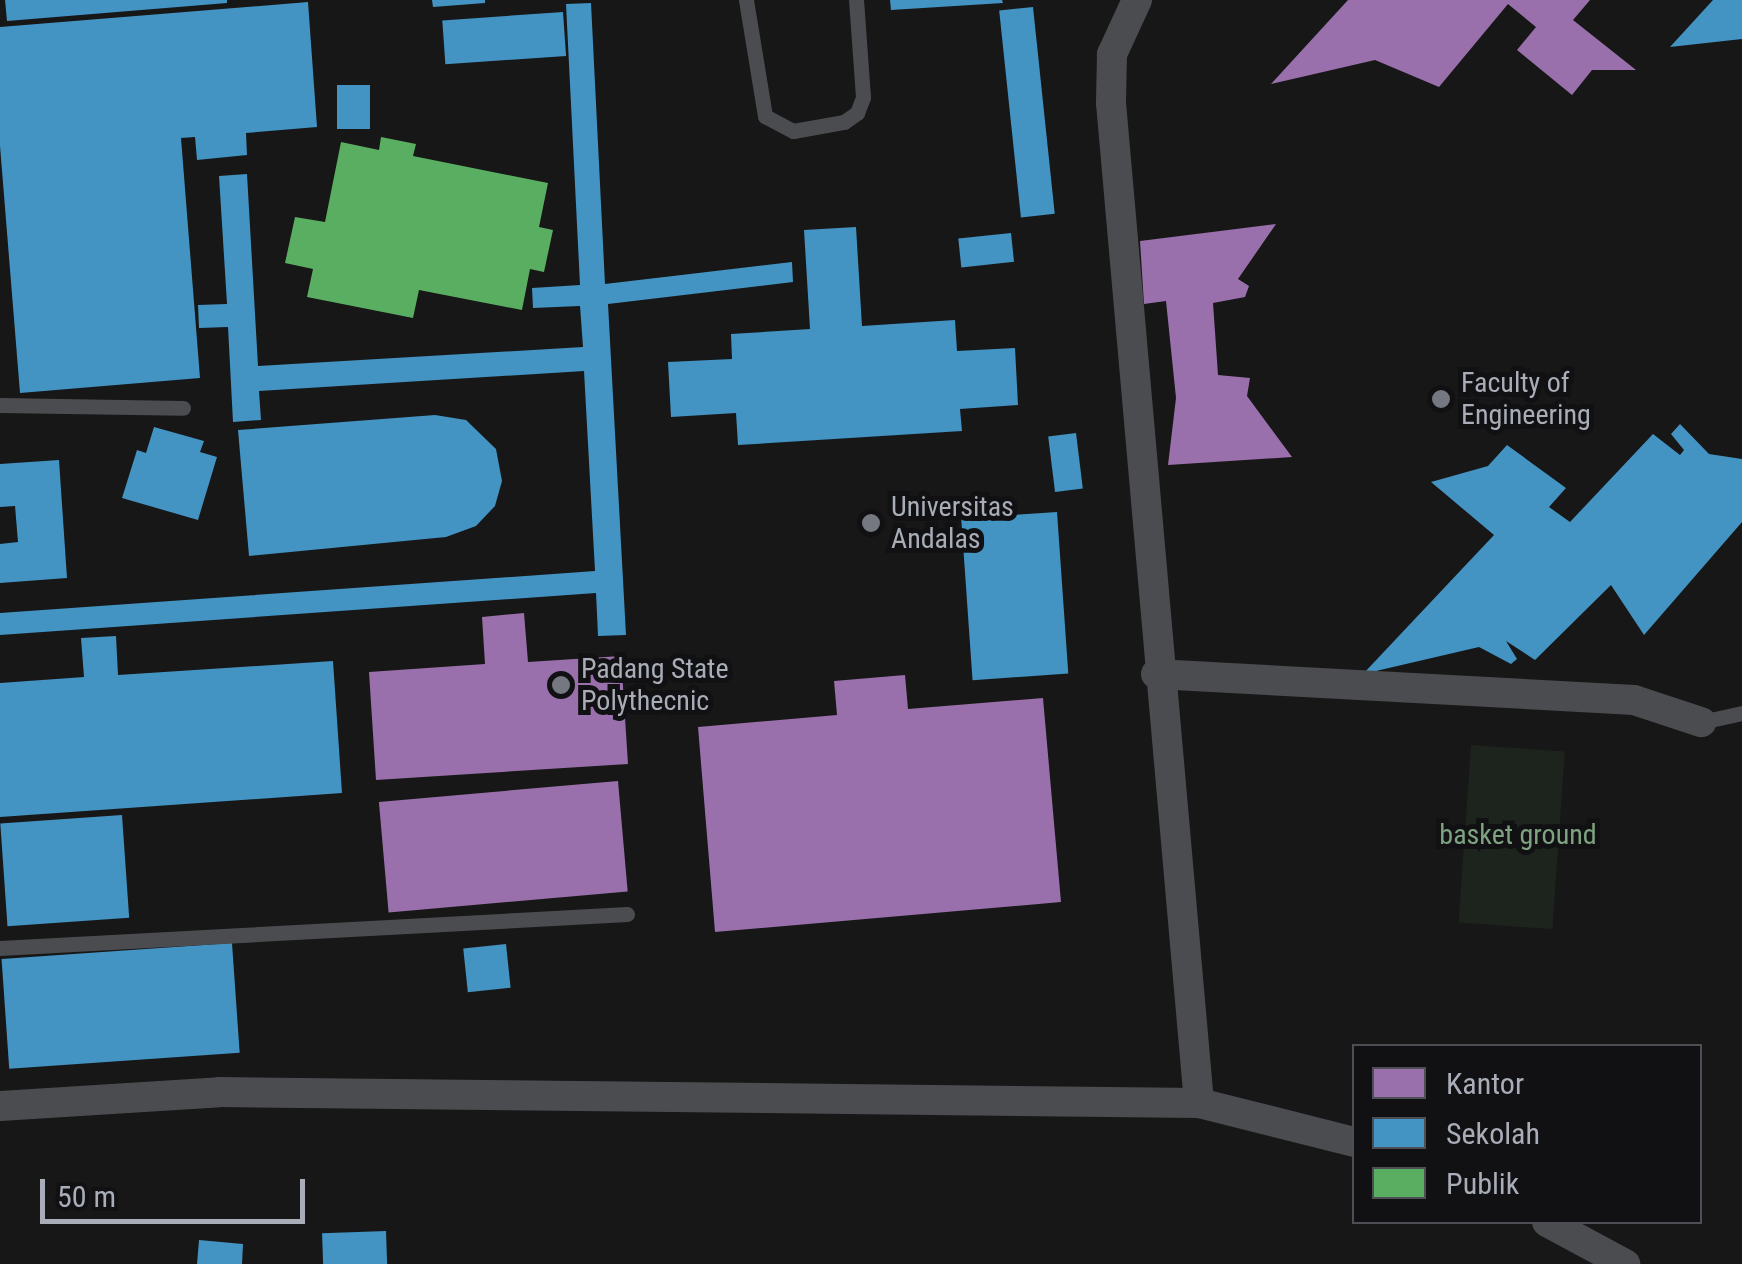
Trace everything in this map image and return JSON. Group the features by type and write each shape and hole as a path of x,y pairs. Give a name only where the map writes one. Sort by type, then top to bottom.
{"street":[{"path":"1138,0 1112,54 1110,103 1156,674 1198,1103"},
{"path":"1156,674 1634,700 1701,722"},
{"path":"0,1106 220,1092 1198,1103 1352,1142"},
{"path":"1551,1224 1625,1264"}],"lane":[{"path":"746,0 765,116 793,132 844,122 857,112 863,97 856,0"},
{"path":"0,404 182,408"},
{"path":"1701,722 1742,713"},
{"path":"0,948 627,914"}],"green space":[{"name":"basket ground","path":"1471,745 1565,752 1552,929 1459,923"}],"building: Kantor":[{"path":"1348,0 1590,0 1573,20 1636,70 1592,70 1572,95 1517,50 1536,27 1508,4 1439,87 1375,60 1271,84"},
{"path":"1276,224 1238,279 1249,286 1245,297 1213,303 1218,375 1250,378 1247,396 1292,457 1168,465 1176,398 1166,301 1144,304 1140,241"},
{"path":"524,613 528,662 621,656 628,764 376,780 369,672 485,664 482,617"},
{"path":"905,675 908,709 1043,698 1061,902 715,932 698,727 837,715 834,681"},
{"path":"618,781 628,892 389,912 379,802"}],"building: Sekolah":[{"path":"5,0 227,0 227,3 7,21"},
{"path":"432,0 485,0 485,3 433,7"},
{"path":"890,0 1002,0 1003,3 891,10"},
{"path":"1713,0 1742,0 1742,39 1670,47"},
{"path":"308,2 317,127 246,133 247,155 197,160 195,137 181,138 200,378 20,393 0,146 0,27"},
{"path":"591,3 605,284 792,262 793,282 608,304 626,635 598,636 596,593 0,635 0,613 595,571 584,371 259,391 261,420 233,422 228,327 199,328 198,305 227,304 219,176 247,174 258,366 583,347 580,306 533,308 532,288 580,285 566,4"},
{"path":"1033,7 1055,214 1021,217 999,11"},
{"path":"563,12 566,56 445,64 442,20"},
{"path":"337,85 370,85 370,129 337,129"},
{"path":"856,227 862,326 955,320 957,351 1015,348 1018,405 960,409 962,431 738,445 736,413 671,417 668,362 732,359 731,334 810,329 804,230"},
{"path":"1011,233 1014,262 961,267 958,239"},
{"path":"435,415 466,420 496,449 502,481 495,506 476,526 446,537 249,556 238,430"},
{"path":"1680,424 1709,454 1742,459 1742,522 1644,635 1611,585 1535,660 1506,641 1517,659 1511,664 1479,647 1363,674 1494,535 1431,482 1488,466 1507,445 1566,488 1549,507 1570,522 1653,434 1680,455 1684,450 1671,434"},
{"path":"154,427 204,441 200,452 217,457 198,520 122,498 137,450 146,453"},
{"path":"1076,433 1083,489 1055,492 1048,436"},
{"path":"59,460 67,578 0,583 0,544 18,542 15,506 0,507 0,464"},
{"path":"1057,512 1068,674 973,680 961,519"},
{"path":"116,636 118,675 333,661 342,793 0,817 0,683 84,677 81,638"},
{"path":"122,815 129,918 7,926 0,824"},
{"path":"232,943 240,1053 9,1069 2,959"},
{"path":"506,944 511,988 468,992 463,948"},
{"path":"386,1231 387,1264 323,1264 322,1233"},
{"path":"199,1240 243,1244 242,1264 197,1264"}],"building: Publik":[{"path":"381,137 416,144 413,156 548,183 539,227 553,230 544,272 530,269 522,310 419,290 413,318 307,297 313,269 285,263 295,217 325,222 341,142 379,150"}],"place":[{"name":"Faculty of Engineering","path":"1441,399"},
{"name":"Universitas Andalas","path":"871,523"},
{"name":"Padang State Polythecnic","path":"561,685"}]}
